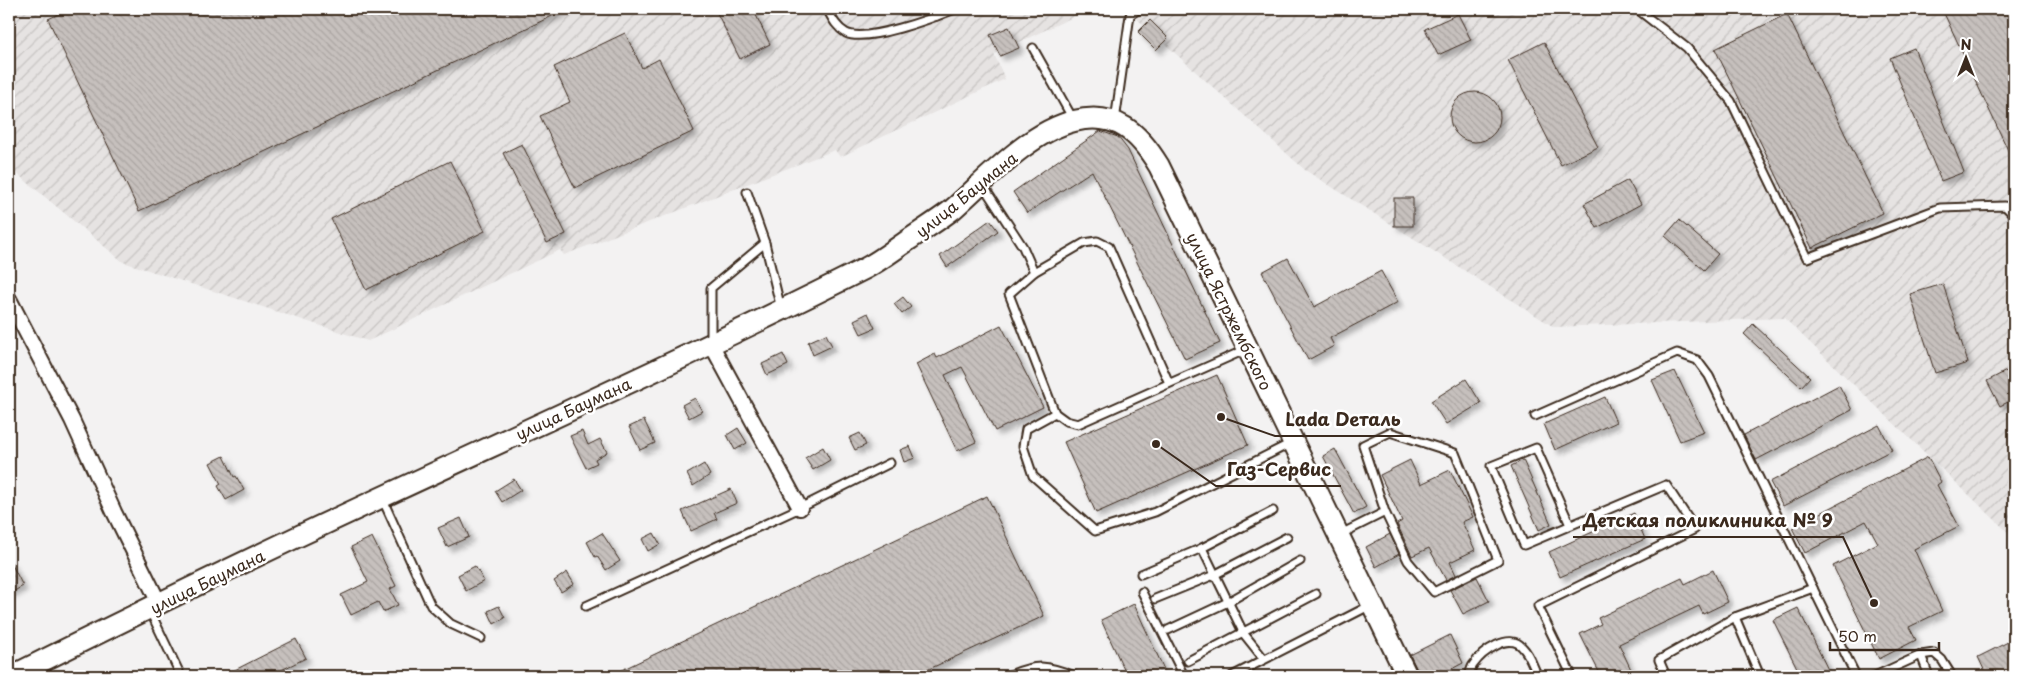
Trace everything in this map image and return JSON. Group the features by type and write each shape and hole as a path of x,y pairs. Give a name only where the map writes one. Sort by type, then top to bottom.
{"main road":[{"name":"улица Баумана","path":"12,676 153,606 711,344 870,265 948,212 1042,134 1074,121 1096,119 1115,122"},
{"name":"улица Ястржембского","path":"1115,122 1133,131 1146,145 1159,166 1407,676"}],"street":[{"path":"9,299 13,322 72,420 114,512 153,606"},
{"path":"711,344 800,508"}],"lane":[{"path":"827,9 834,23 847,34 870,36 935,12 955,9"},
{"path":"1115,122 1130,15 1139,9"},
{"path":"1636,9 1686,48 1730,101 1807,258 1940,208 2005,206 2014,215"},
{"path":"1033,48 1074,121"},
{"path":"981,184 1023,247 1034,272"},
{"path":"747,192 765,243 781,310"},
{"path":"1169,383 1109,247 1097,241 1084,243 1034,272 1009,294 1055,413 1066,421 1078,424 1248,349"},
{"path":"711,344 711,288 765,243"},
{"path":"1535,416 1677,353 1697,360 1709,376 1856,676"},
{"path":"1055,413 1026,429 1023,446 1033,476 1095,531 1155,512 1293,442"},
{"path":"1390,432 1455,453 1498,560 1434,592 1408,561 1385,512 1362,444 1390,432"},
{"path":"1570,525 1536,448 1491,466 1524,546 1666,484 1695,529 1538,606 1572,676"},
{"path":"586,606 800,508 890,463"},
{"path":"382,498 431,606 451,624 481,638"},
{"path":"1141,574 1202,548 1273,512"},
{"path":"1338,535 1385,512"},
{"path":"1155,599 1214,574 1287,537"},
{"path":"1202,548 1244,634 1264,658"},
{"path":"1168,630 1228,602 1300,562"},
{"path":"1666,676 1658,660 1735,617 1813,588"},
{"path":"1142,592 1184,676"},
{"path":"1188,661 1244,634 1316,594"},
{"path":"1232,676 1372,604"},
{"path":"153,606 181,676"},
{"path":"1735,617 1760,676"},
{"path":"1469,676 1472,666 1487,651 1502,643 1515,642 1523,647 1538,676"},
{"path":"1875,676 1921,655 1934,653 1942,660 1952,676"},
{"path":"1921,655 1929,676"},
{"path":"1008,676 1026,668 1052,667 1075,676"}],"shaded area":[{"path":"9,9 1090,9 994,54 1005,79 840,157 835,150 564,255 560,250 368,341 123,262 9,167"},
{"path":"1126,9 2014,9 2014,538 1784,318 1554,327 1305,170"}],"building":[{"path":"70,9 567,9 139,211 48,19"},
{"path":"715,9 753,9 770,44 740,59"},
{"path":"1942,9 2014,9 2014,163"},
{"path":"1458,14 1471,40 1438,55 1425,29"},
{"path":"1787,14 1883,213 1812,248 1715,49"},
{"path":"1150,20 1168,38 1156,50 1138,32"},
{"path":"1009,27 1019,48 1000,56 990,35"},
{"path":"625,33 642,68 659,59 694,131 575,188 540,116 570,102 554,67"},
{"path":"1544,42 1598,147 1561,165 1508,60"},
{"path":"1914,48 1964,172 1941,181 1890,58"},
{"path":"1470,92 1480,92 1493,99 1500,112 1500,122 1493,135 1480,142 1470,142 1461,138 1454,131 1450,122 1450,112 1454,103 1461,96"},
{"path":"1100,131 1118,137 1128,150 1220,343 1185,359 1092,171 1027,213 1013,192"},
{"path":"522,144 566,234 547,243 503,153"},
{"path":"450,161 485,231 366,290 331,219"},
{"path":"1628,180 1641,204 1597,228 1584,204"},
{"path":"1394,198 1413,198 1413,226 1394,226"},
{"path":"990,220 998,231 947,267 940,256"},
{"path":"1679,220 1718,254 1704,270 1665,236"},
{"path":"1288,258 1314,307 1381,271 1398,302 1330,338 1334,346 1308,360 1262,272"},
{"path":"1943,284 1968,363 1935,373 1910,294"},
{"path":"903,297 911,307 902,314 894,304"},
{"path":"868,313 875,328 861,334 854,320"},
{"path":"1753,324 1810,377 1801,387 1744,334"},
{"path":"1001,325 1043,407 995,431 962,367 945,375 976,442 957,451 916,364 935,354 937,358"},
{"path":"826,334 832,346 813,355 808,342"},
{"path":"783,354 788,365 767,375 762,364"},
{"path":"2014,367 2014,399 2000,406 1987,381"},
{"path":"1675,371 1704,432 1680,441 1652,380"},
{"path":"1217,375 1248,445 1096,513 1064,442"},
{"path":"1466,379 1481,403 1446,424 1431,401"},
{"path":"1839,385 1852,410 1756,460 1744,435"},
{"path":"1605,397 1616,422 1555,450 1544,424"},
{"path":"695,398 702,411 689,418 682,405"},
{"path":"644,420 655,443 640,450 629,427"},
{"path":"1879,425 1892,450 1783,506 1770,482"},
{"path":"738,428 747,443 735,450 727,435"},
{"path":"582,431 588,445 600,439 607,452 595,459 597,463 586,468 570,436"},
{"path":"860,433 866,445 855,450 849,438"},
{"path":"910,446 915,458 904,462 900,450"},
{"path":"823,447 830,460 813,470 805,458"},
{"path":"1335,449 1366,507 1354,514 1323,456"},
{"path":"224,456 234,477 236,476 244,490 226,500 218,486 221,484 210,463"},
{"path":"1928,457 1941,482 1937,485 1959,526 1914,549 1942,611 1909,627 1916,640 1879,659 1833,566 1878,543 1866,521 1805,553 1792,528"},
{"path":"1410,460 1421,484 1450,470 1473,517 1462,522 1475,550 1450,562 1456,575 1446,580 1429,548 1412,556 1397,524 1402,521 1380,475"},
{"path":"1523,460 1551,524 1539,530 1511,466"},
{"path":"704,464 710,475 693,486 687,474"},
{"path":"514,479 521,490 502,502 495,491"},
{"path":"731,489 737,503 714,513 717,519 691,531 682,511"},
{"path":"987,496 1044,616 914,676 609,676"},
{"path":"1634,513 1645,539 1560,577 1549,552"},
{"path":"461,518 469,537 447,547 438,528"},
{"path":"602,533 620,561 606,570 597,556 595,557 587,542"},
{"path":"654,533 660,544 648,551 642,539"},
{"path":"1390,534 1399,554 1376,567 1366,547"},
{"path":"372,537 396,586 390,589 398,605 383,612 378,602 351,615 341,595 368,582 351,547"},
{"path":"9,559 23,586 9,594"},
{"path":"475,566 484,581 466,591 458,575"},
{"path":"1713,570 1728,602 1703,614 1699,606 1619,644 1634,676 1601,676 1580,634 1601,624 1598,618 1682,578 1685,584"},
{"path":"567,572 574,584 561,592 554,581"},
{"path":"1477,577 1489,601 1463,614 1450,590"},
{"path":"1134,604 1167,676 1127,676 1101,620"},
{"path":"499,606 505,618 494,624 488,611"},
{"path":"1798,608 1831,676 1801,676 1773,620"},
{"path":"1450,635 1463,663 1444,673 1445,676 1420,676 1410,655"},
{"path":"296,639 306,658 269,676 223,676"},
{"path":"2014,639 2014,676 1987,676 1978,657"}],"place":[{"name":"Lada Dеталь","path":"1221,417"},
{"name":"Газ-Сервис","path":"1156,444"},
{"name":"Детская поликлиника № 9","path":"1874,603"}]}
